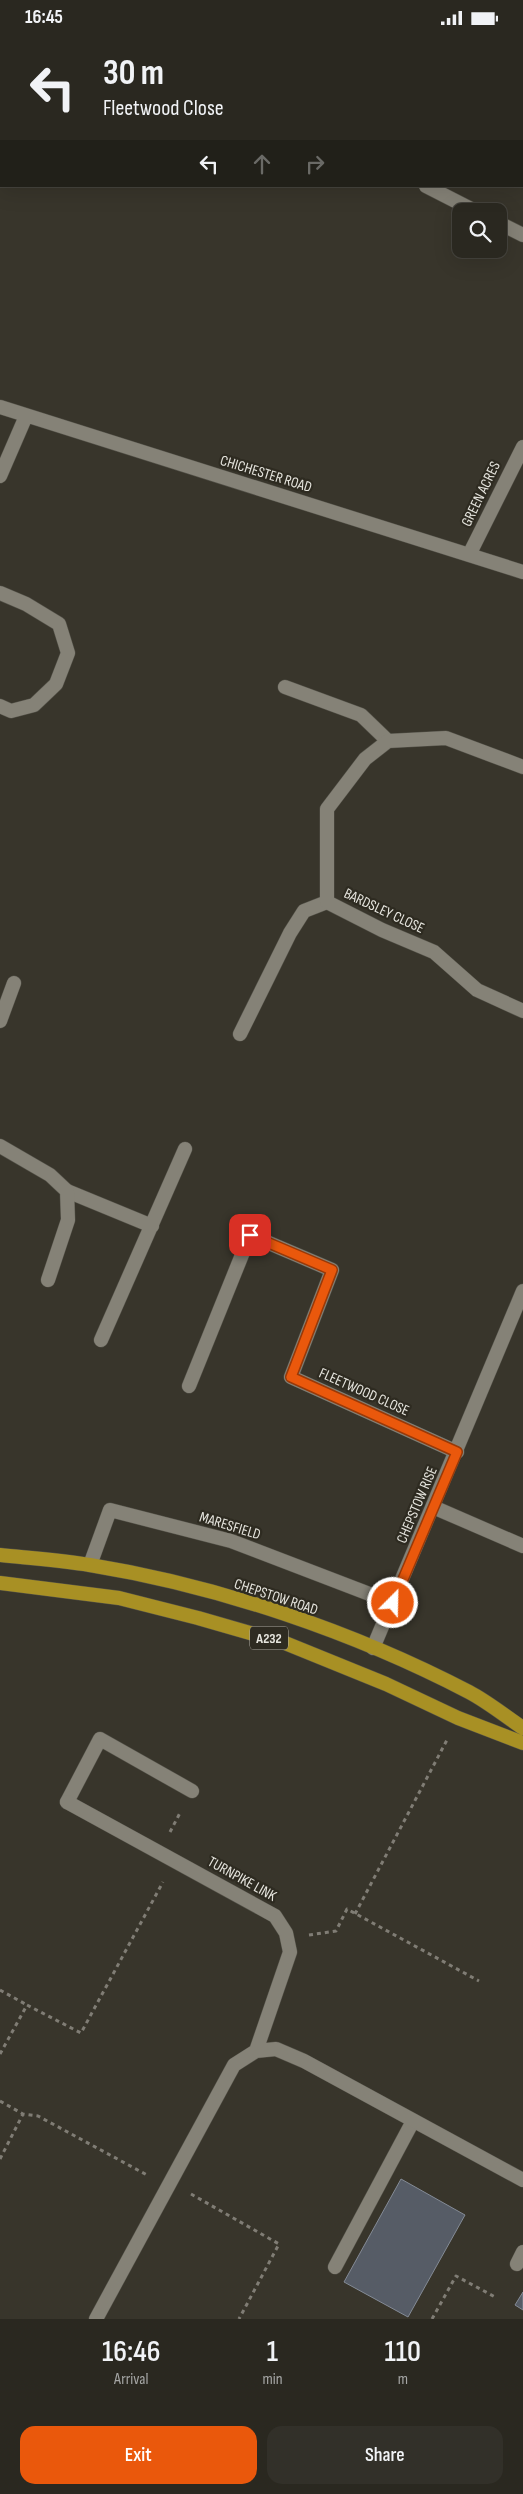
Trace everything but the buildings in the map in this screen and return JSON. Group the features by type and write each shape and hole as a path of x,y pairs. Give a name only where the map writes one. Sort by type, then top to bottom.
{"highway":[{"name":"CHEPSTOW ROAD","path":"0,1555 90,1565 179,1584 269,1610 374,1647 471,1693 523,1728"},
{"name":"A232","path":"0,1583 119,1598 198,1617 285,1643 386,1684 458,1718 523,1743"}],"street":[{"path":"428,187 459,203"},
{"path":"507,227 523,235"},
{"name":"CHICHESTER ROAD","path":"0,407 523,572"},
{"path":"0,476 26,416"},
{"name":"GREEN ACRES","path":"469,555 523,447"},
{"path":"0,593 26,604 58,623 68,653 56,684 34,705 11,711 0,706"},
{"path":"285,687 361,715 388,741 446,738 523,767"},
{"name":"BARDSLEY CLOSE","path":"388,741 365,759 328,809 327,902 382,930 434,952 477,990 523,1011"},
{"path":"240,1034 290,933 304,911 327,902"},
{"path":"0,1021 14,983"},
{"path":"0,1146 50,1175 67,1191 152,1226"},
{"path":"101,1340 186,1149"},
{"path":"48,1280 68,1220 67,1191"},
{"name":"FLEETWOOD CLOSE","path":"189,1385 250,1235 332,1270 291,1377 457,1452"},
{"name":"CHEPSTOW RISE","path":"374,1647 523,1291"},
{"path":"433,1507 523,1546"},
{"name":"MARESFIELD","path":"90,1565 110,1510 232,1541 393,1603"},
{"name":"TURNPIKE LINK","path":"192,1791 100,1739 66,1802 275,1916 286,1933 290,1952 256,2051"},
{"path":"96,2319 234,2065 256,2051 276,2049 304,2061 523,2180"},
{"path":"335,2267 413,2121"}],"path":[{"path":"356,1914 449,1737"},
{"path":"160,1853 192,1791"},
{"path":"0,1990 81,2033 175,1861"},
{"path":"287,1939 336,1931 347,1909 479,1981"},
{"path":"0,2054 27,2005"},
{"path":"0,2101 23,2114 38,2116 280,2244 239,2319"},
{"path":"0,2159 23,2114"},
{"path":"432,2319 456,2276 497,2298"}],"route":[{"path":"250,1235 332,1270 291,1377 457,1452 393,1603"}]}
